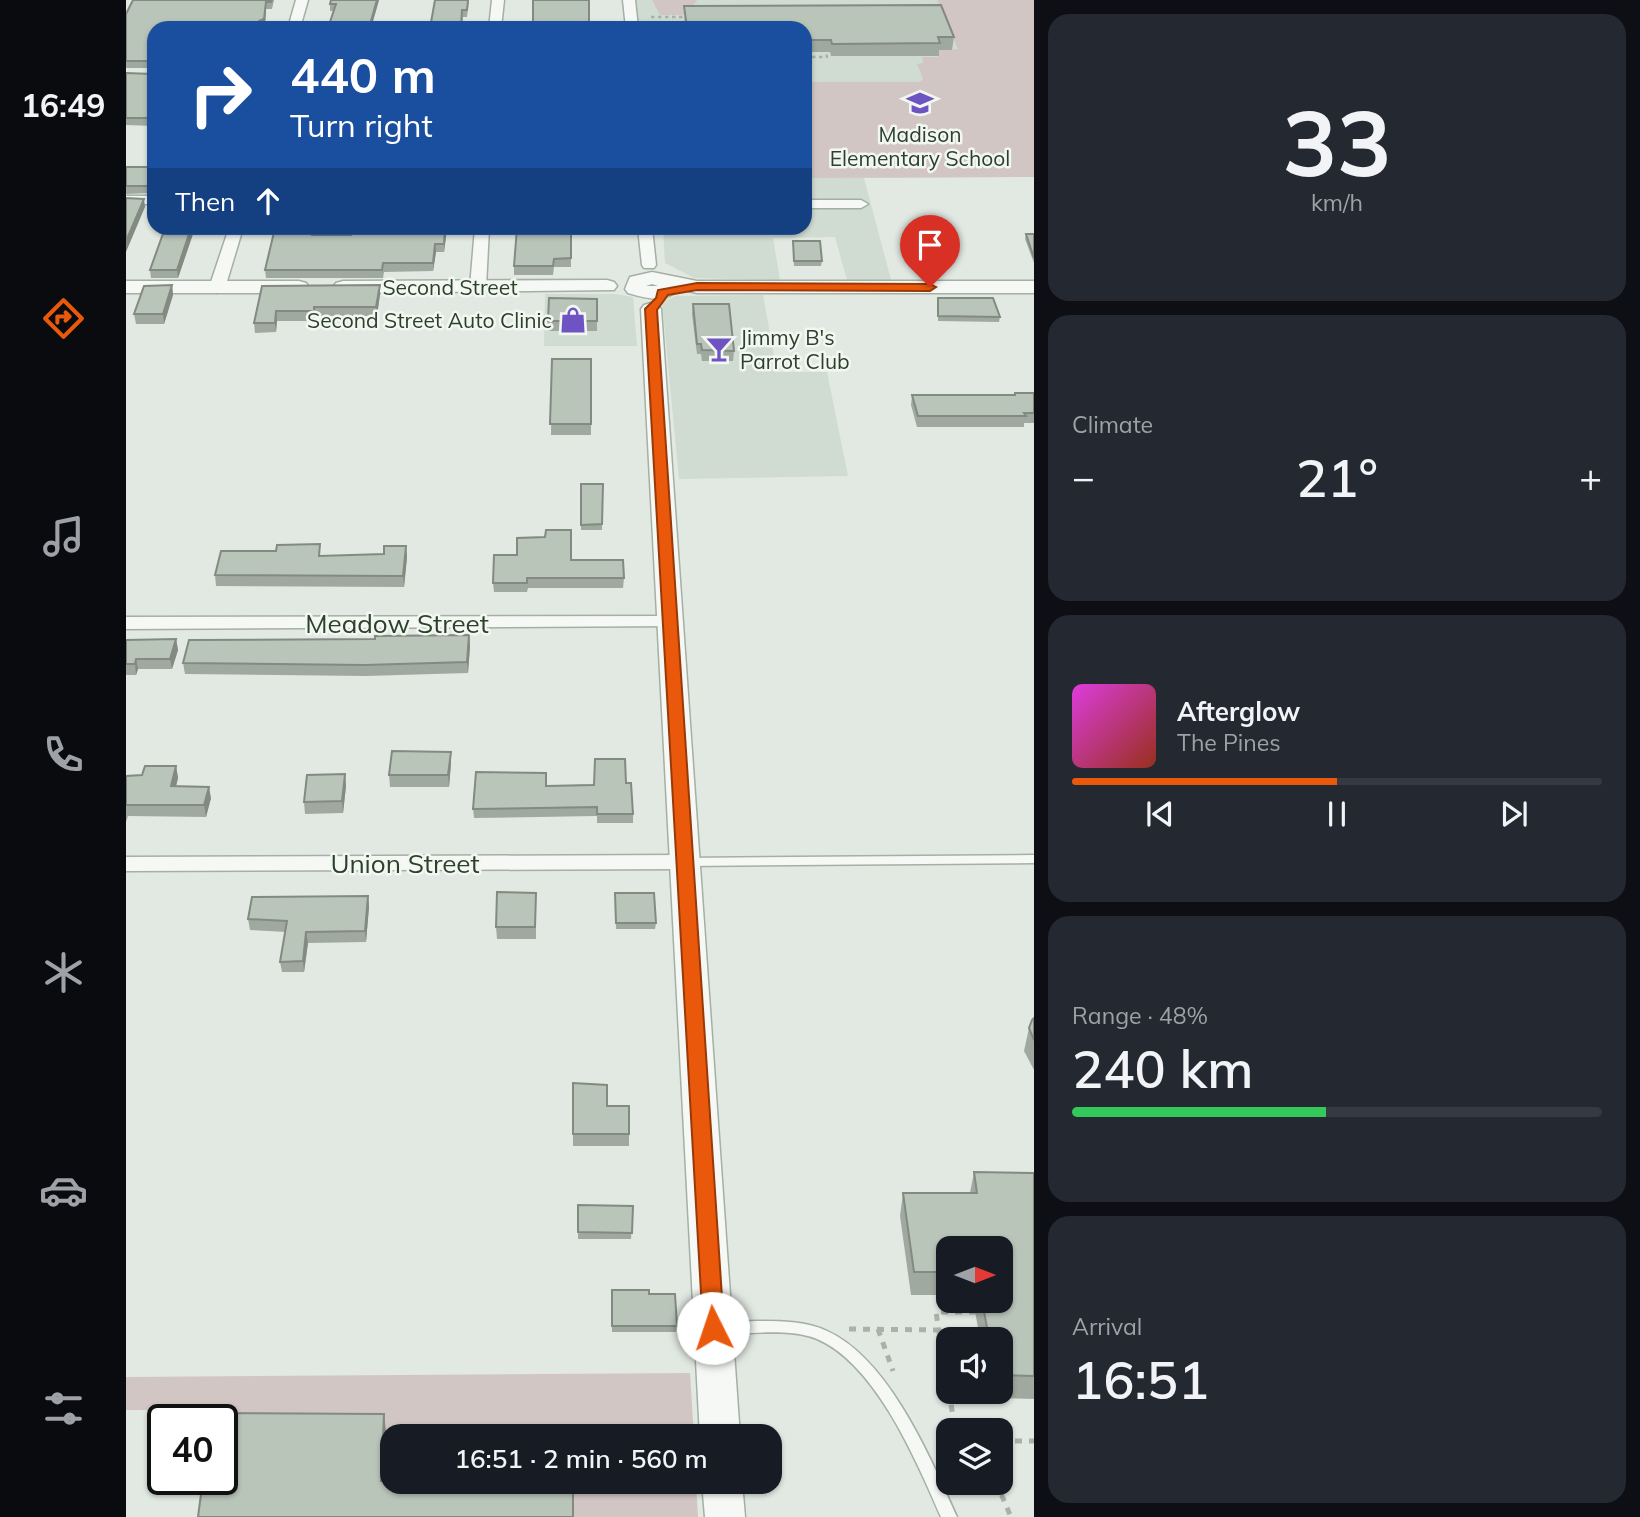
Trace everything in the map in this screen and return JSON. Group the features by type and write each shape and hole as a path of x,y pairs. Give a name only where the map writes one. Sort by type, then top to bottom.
{"street":[{"path":"296,21 302,0"},
{"path":"496,21 498,0"},
{"path":"629,0 631,21"},
{"path":"126,200 147,200"},
{"path":"812,204 861,204"},
{"path":"217,288 234,235"},
{"path":"478,287 482,235"},
{"path":"646,235 652,286 669,622 719,1424"},
{"name":"Second Street","path":"126,287 1034,287"},
{"name":"Meadow Street","path":"126,623 669,622"},
{"name":"Union Street","path":"126,863 684,862"},
{"path":"724,1494 725,1517"}],"lane":[{"path":"684,862 1034,859"},
{"path":"713,1328 775,1329 820,1334 841,1345 855,1358 894,1408 922,1457 949,1517"}],"path":[{"path":"651,17 693,14"},
{"path":"812,57 827,57 826,52"},
{"path":"820,1334 829,1328 936,1330"},
{"path":"878,1329 894,1375"},
{"path":"1013,1441 1034,1441"},
{"path":"1001,1495 1010,1517"}],"shaded area":[{"name":"Madison Elementary School","path":"629,0 1034,0 1034,177 864,178 891,280 847,280 835,237 773,238 780,280 694,278 665,263 663,235 812,235 812,21 631,21"},
{"path":"652,0 697,2 694,3 695,12 691,15 660,15"},
{"name":"Madison Elementary School","path":"937,0 1034,0 1034,177 812,178 812,82 920,82 923,79 917,64 923,63 922,57 938,57 936,50 958,49"},
{"path":"545,294 615,294 633,297 637,346 544,346"},
{"path":"763,295 777,372 827,372 848,476 679,479 662,302 676,296"},
{"path":"690,1373 693,1424 380,1424 380,1494 697,1494 698,1517 573,1517 383,1498 238,1427 238,1404 147,1404 147,1410 126,1410 126,1377"}],"building":[{"path":"133,0 272,0 266,2 264,19 259,21 147,21 147,61 126,61 126,14"},
{"path":"331,0 377,0 371,21 330,21 336,4 330,4"},
{"path":"435,0 468,0 467,10 462,10 461,21 431,21"},
{"path":"533,0 589,0 589,21 533,21"},
{"path":"941,5 954,37 938,37 940,43 832,44 831,40 812,40 812,21 686,21 684,6"},
{"path":"126,73 147,74 147,118 126,118"},
{"path":"126,167 147,167 147,186 126,186"},
{"path":"126,198 144,199 126,241"},
{"path":"1026,234 1034,234 1034,258"},
{"path":"162,235 189,235 177,270 150,270"},
{"path":"273,235 445,235 444,244 435,244 433,263 383,263 382,270 265,270"},
{"path":"516,235 571,235 571,258 554,259 553,266 514,266"},
{"path":"793,241 820,241 822,261 794,261"},
{"path":"172,285 163,314 134,314 144,286"},
{"path":"380,285 376,307 314,307 314,311 276,311 275,323 254,323 262,286"},
{"path":"549,298 597,299 597,321 548,321"},
{"path":"938,298 993,298 1000,317 938,316"},
{"path":"693,304 729,304 734,351 702,350 701,344 697,344"},
{"path":"552,359 591,359 591,424 550,424"},
{"path":"1034,393 1034,413 1024,413 1026,416 918,416 912,395 1015,395"},
{"path":"581,484 603,484 602,524 581,525"},
{"path":"546,530 571,530 571,560 623,560 624,578 527,578 527,583 493,583 494,555 517,555 517,538 545,537"},
{"path":"320,544 319,556 384,554 384,546 406,546 403,576 215,575 221,551 276,551 277,545"},
{"path":"469,635 467,662 365,665 183,663 189,640 375,639 375,636"},
{"path":"176,639 170,659 136,659 135,664 126,664 126,640"},
{"path":"392,751 451,752 448,775 389,775"},
{"path":"595,759 625,759 626,783 631,783 633,814 597,814 597,807 473,809 476,772 546,773 546,786 594,785"},
{"path":"145,766 176,766 171,786 209,787 204,805 126,805 126,776 142,775"},
{"path":"345,774 342,801 304,802 307,775"},
{"path":"497,892 536,893 535,927 496,927"},
{"path":"615,893 654,893 656,923 616,923"},
{"path":"368,896 365,931 306,932 303,961 280,962 287,921 248,919 252,897"},
{"path":"1034,1018 1034,1040 1029,1028"},
{"path":"573,1083 607,1085 607,1106 629,1106 629,1134 573,1134"},
{"path":"974,1172 1034,1173 1034,1376 1013,1375 1013,1327 987,1327 984,1313 1013,1313 1013,1236 936,1236 936,1272 914,1272 903,1193 977,1193"},
{"path":"578,1205 633,1206 632,1233 578,1232"},
{"path":"612,1290 649,1290 649,1294 675,1294 677,1326 612,1326"},
{"path":"238,1413 384,1414 384,1424 380,1424 380,1494 573,1494 573,1517 198,1517 201,1495 238,1495"}],"place":[{"name":"Madison Elementary School","path":"920,103"},
{"name":"Second Street Auto Clinic","path":"573,320"},
{"name":"Jimmy B's Parrot Club","path":"719,349"}],"route":[{"path":"713,1328 651,309 667,291 697,287 930,287"}]}
